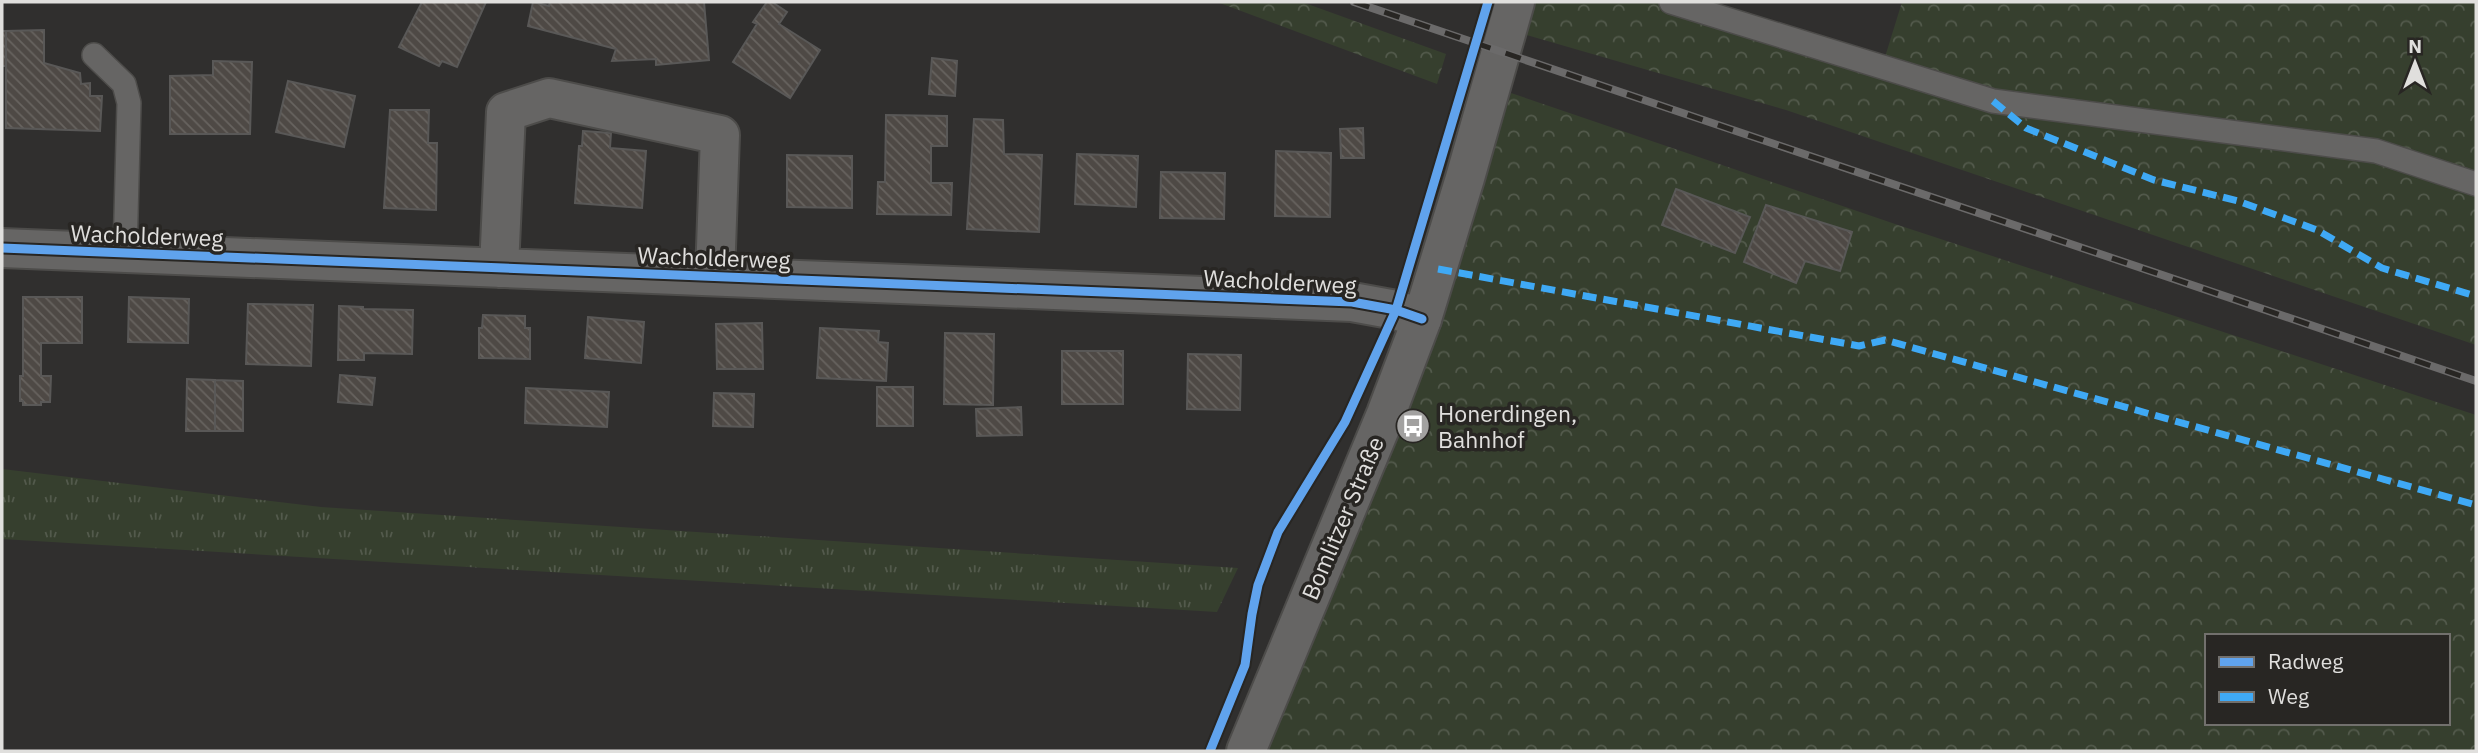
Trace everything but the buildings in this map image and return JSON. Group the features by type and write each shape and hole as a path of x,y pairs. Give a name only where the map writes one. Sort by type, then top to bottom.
{"street":[{"name":"Bomlitzer Straße","path":"1246,751 1386,414 1422,318 1516,2"},
{"name":"Wacholderweg","path":"499,268 506,112 549,98 720,135 716,276"},
{"name":"Wacholderweg","path":"2,248 1352,302 1422,318"}],"lane":[{"path":"1671,2 1993,101 2376,152 2476,184"},
{"path":"94,55 124,84 129,103 125,253"}],"green space":[{"path":"1217,2 1302,2 1446,54 1437,84"},
{"path":"1526,2 1697,2 1885,57 1902,2 2476,2 2476,345 1786,110 1516,32"},
{"path":"1511,93 1898,225 2476,415 2476,751 1265,751 1460,256"},
{"path":"2,469 321,507 1238,568 1217,612 2,539"}],"railway":[{"path":"1354,2 2476,381"}],"marked path":[{"path":"1993,101 2026,128 2154,180 2238,201 2317,230 2382,268 2476,296"},
{"path":"1438,269 1859,346 1885,340 2476,505"}],"cycle path":[{"path":"1210,751 1245,665 1258,585 1278,532 1345,422 1396,310 1488,2"},
{"path":"2,248 1352,302 1396,310 1422,319"}],"place":[{"name":"Honerdingen, Bahnhof","path":"1413,426"}]}
